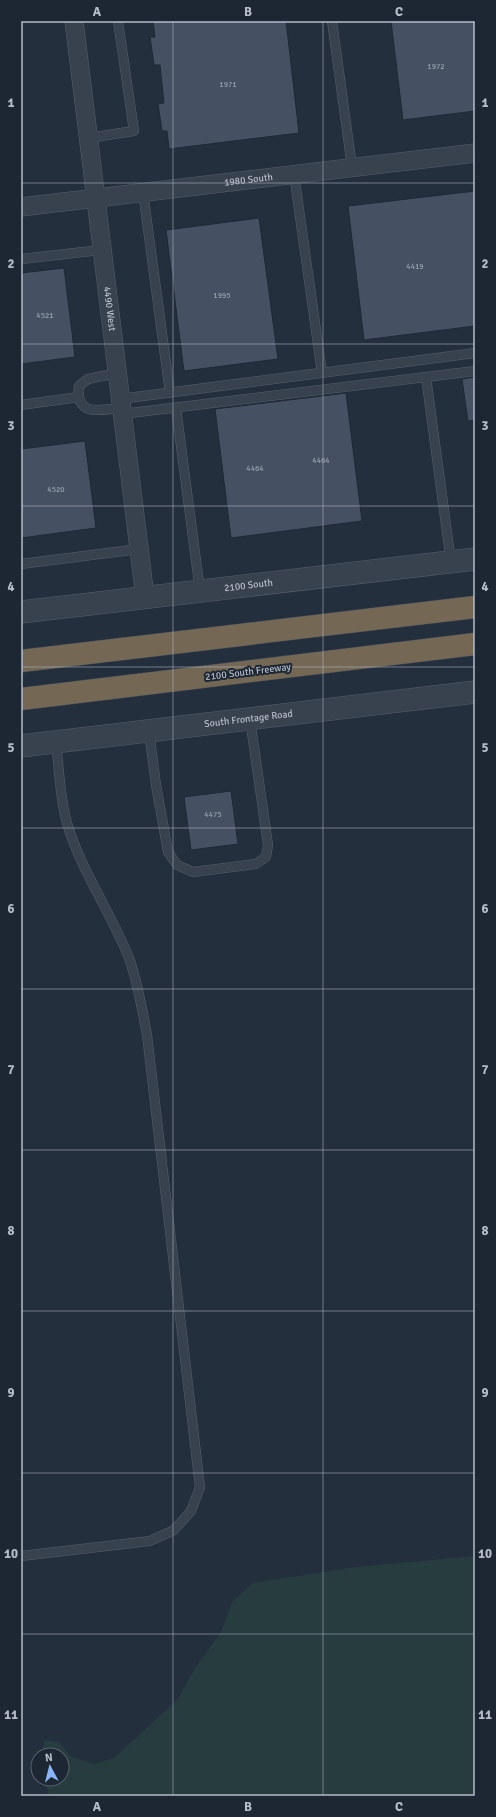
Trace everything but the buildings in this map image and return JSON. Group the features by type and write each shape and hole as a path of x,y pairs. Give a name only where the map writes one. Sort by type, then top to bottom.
{"highway":[{"path":"21,661 475,607"},
{"name":"2100 South Freeway","path":"21,699 475,644"}],"street":[{"name":"4490 West","path":"74,21 101,250 145,597"},
{"name":"1980 South","path":"21,207 475,153"},
{"name":"2100 South","path":"21,612 475,559"},
{"name":"South Frontage Road","path":"21,746 475,692"}],"lane":[{"path":"88,138 134,131 118,21"},
{"path":"332,21 352,168"},
{"path":"294,174 322,373"},
{"path":"143,192 170,393"},
{"path":"21,259 101,250"},
{"path":"117,373 84,381 79,386 79,397 82,405 95,411 121,407 170,393 475,353"},
{"path":"121,407 176,408 475,371"},
{"path":"426,377 451,562"},
{"path":"21,405 79,397"},
{"path":"176,408 200,591"},
{"path":"21,564 139,549"},
{"path":"149,731 156,785 168,852 177,865 193,872 256,864 266,857 268,845 250,719"},
{"path":"21,1556 150,1541 174,1530 178,1526 191,1511 200,1487 147,1035 139,990 128,958 114,925 89,879 73,842 66,821 56,742"}],"green space":[{"path":"475,1556 475,1796 49,1796 47,1787 70,1787 70,1756 94,1764 114,1758 178,1699 195,1668 221,1632 232,1602 253,1583 356,1567"},
{"path":"45,1740 59,1742 63,1747 43,1747"}]}
